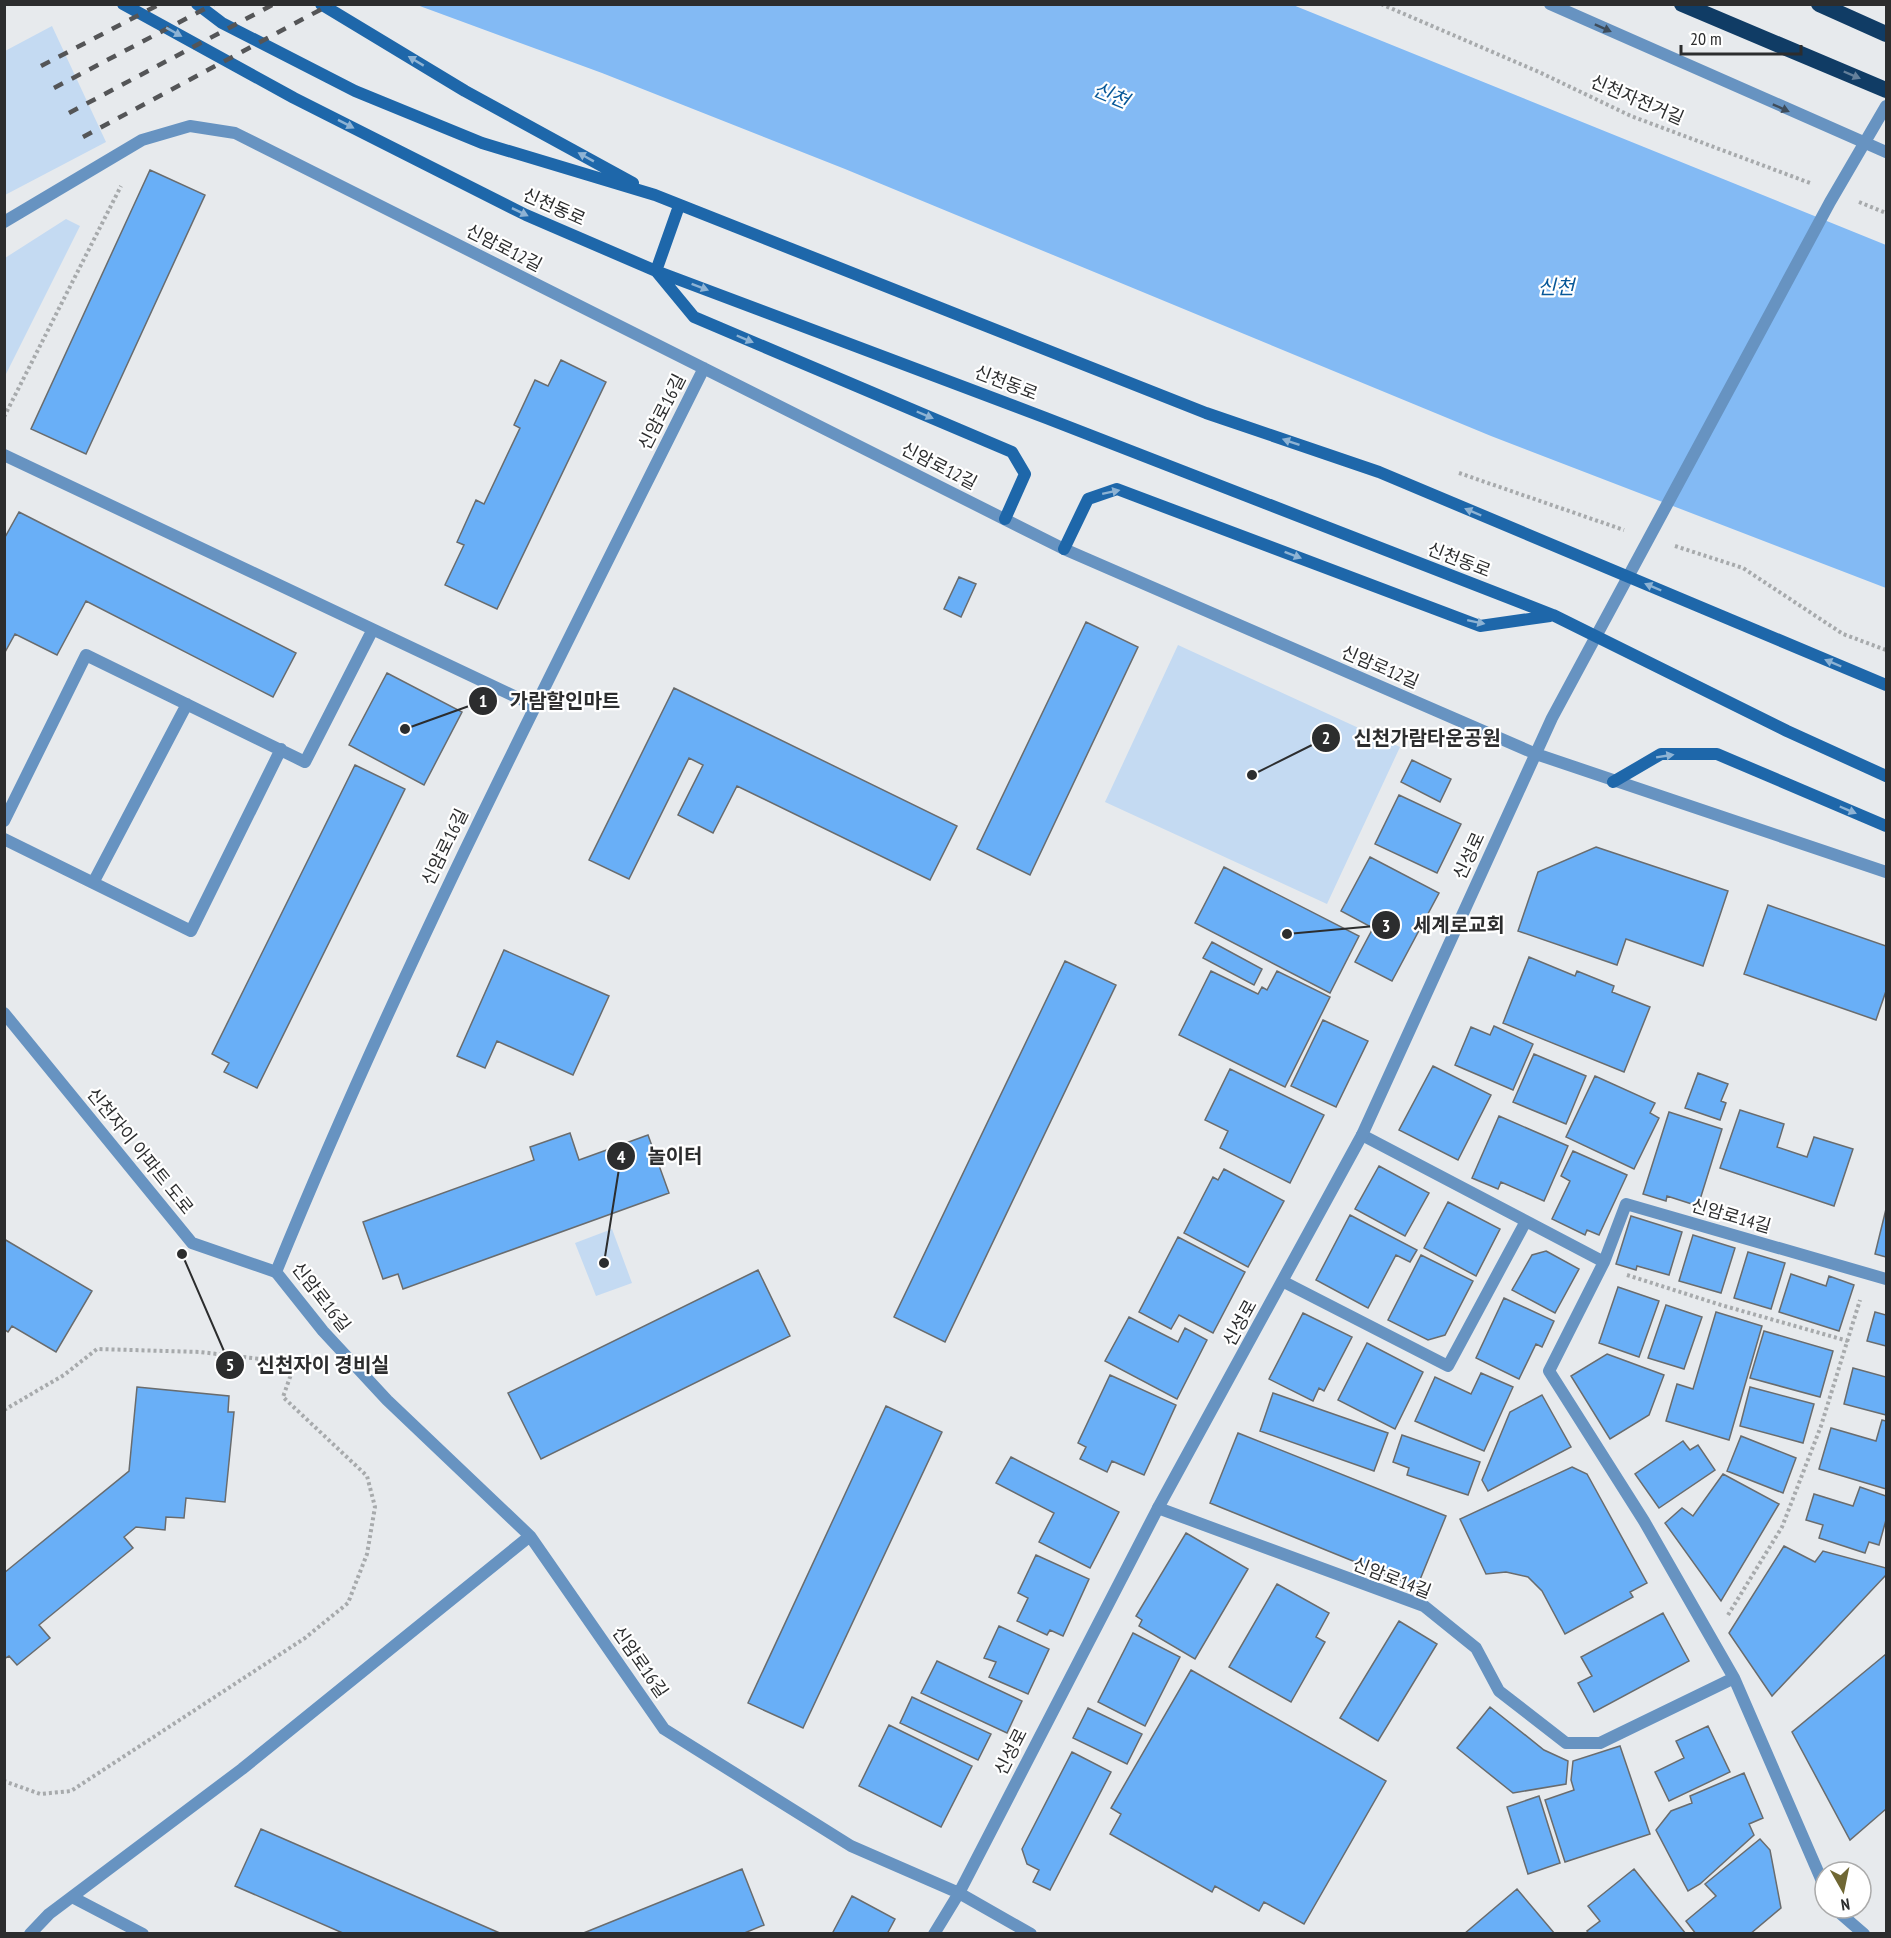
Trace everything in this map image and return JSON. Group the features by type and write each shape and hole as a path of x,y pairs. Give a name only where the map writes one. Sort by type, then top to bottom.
{"highway":[{"path":"1682,4 1887,90"},
{"path":"1819,4 1887,34"}],"main road":[{"name":"신천동로","path":"123,4 294,98 526,215 656,271 1046,418 1553,615 1787,730 1887,776"},
{"name":"신천동로","path":"197,4 222,23 365,95 482,143 655,195 1206,413 1379,472 1887,685"},
{"path":"321,4 465,92 655,195"},
{"path":"679,206 656,271 694,317 1012,452 1025,474 1005,519"},
{"path":"1064,549 1088,499 1117,489 1480,626 1553,615"},
{"path":"1613,782 1661,754 1717,754 1887,826"}],"street":[{"path":"1550,4 1865,145 1887,152"},
{"path":"1865,145 1887,106"},
{"name":"신암로12길","path":"4,222 142,140 190,126 235,133 1064,549 1536,754 1613,782 1887,872"},
{"name":"신성로","path":"934,1934 959,1893 1158,1508 1284,1282 1362,1135 1552,718 1830,202 1865,145"},
{"name":"신암로16길","path":"704,368 441,897 348,1099 276,1272 323,1331 387,1400 530,1536 664,1729 851,1846 959,1893 1031,1934"},
{"path":"4,455 372,631 535,706"},
{"path":"4,821 86,655 305,762 372,631"},
{"path":"93,883 187,704"},
{"path":"4,839 191,931 281,749"},
{"name":"신천자이 아파트 도로","path":"4,1013 192,1243 276,1272"},
{"path":"1362,1135 1603,1264"},
{"name":"신암로14길","path":"1813,1860 1734,1678 1644,1521 1549,1371 1603,1264 1626,1204 1887,1279"},
{"path":"1284,1282 1448,1366 1526,1221"},
{"name":"신암로14길","path":"1158,1508 1424,1606 1476,1648 1499,1691 1566,1743 1600,1743 1734,1678"},
{"path":"30,1934 49,1914 242,1769 530,1536"},
{"path":"72,1897 143,1934"},
{"path":"1847,1920 1863,1934"}],"path":[{"name":"신천자전거길","path":"1381,4 1539,72 1632,116 1812,183"},
{"path":"4,417 124,179"},
{"path":"1854,200 1887,213"},
{"path":"1457,472 1635,534"},
{"path":"1667,544 1743,568 1843,634 1887,650"},
{"path":"1603,1264 1720,1305 1848,1341"},
{"path":"1709,1633 1725,1620 1782,1527 1821,1426 1869,1274"},
{"path":"4,1410 64,1375 97,1349 200,1352 294,1363 283,1397 367,1476 375,1507 367,1554 348,1603 305,1638 71,1791 40,1794 4,1781"}],"shaded area":[{"path":"52,26 106,142 5,195 5,51"},
{"path":"66,219 80,226 5,376 5,258"},
{"path":"1178,645 1400,747 1327,904 1105,802"},
{"path":"612,1229 632,1283 596,1296 575,1243"}],"water":[{"name":"신천","path":"417,5 1293,5 1886,245 1886,588 1491,436 845,169 602,73"}],"building":[{"path":"150,170 205,195 86,454 31,429"},
{"path":"561,360 606,382 497,609 445,585 464,545 457,542 476,500 484,504 520,428 514,425 535,380 548,386"},
{"path":"19,512 296,653 273,697 86,601 57,655 15,634 4,654 4,539"},
{"path":"959,577 976,584 961,617 944,609"},
{"path":"1086,622 1138,647 1030,875 977,849"},
{"path":"387,673 462,712 424,785 349,745"},
{"path":"674,688 957,826 930,880 737,786 713,833 678,815 703,765 689,758 629,879 589,860"},
{"path":"1412,760 1451,779 1440,802 1401,782"},
{"path":"355,765 405,789 257,1088 224,1072 229,1063 212,1054"},
{"path":"1399,795 1461,824 1437,873 1375,844"},
{"path":"1596,847 1728,891 1703,966 1626,939 1617,965 1518,931 1538,872"},
{"path":"1370,857 1439,893 1392,981 1355,962 1373,928 1341,911"},
{"path":"1224,867 1359,936 1330,993 1195,923"},
{"path":"1768,905 1886,946 1886,991 1876,1020 1744,974"},
{"path":"1212,942 1262,969 1254,985 1203,958"},
{"path":"504,950 609,996 573,1075 497,1041 485,1068 457,1056"},
{"path":"1529,957 1575,976 1577,971 1614,986 1612,992 1650,1007 1624,1072 1503,1023"},
{"path":"1065,961 1116,985 945,1342 894,1317"},
{"path":"1211,971 1258,994 1262,987 1267,990 1277,971 1330,997 1285,1087 1179,1035"},
{"path":"1323,1020 1368,1041 1336,1107 1291,1086"},
{"path":"1494,1026 1533,1044 1513,1090 1455,1065 1471,1027 1490,1035"},
{"path":"1534,1054 1586,1076 1566,1124 1513,1102"},
{"path":"1433,1066 1491,1095 1458,1160 1399,1130"},
{"path":"1230,1069 1324,1115 1290,1183 1220,1148 1228,1131 1205,1120"},
{"path":"1698,1073 1728,1084 1721,1101 1726,1103 1720,1120 1685,1108"},
{"path":"1595,1076 1655,1103 1650,1113 1659,1118 1634,1169 1566,1137"},
{"path":"1740,1110 1784,1124 1777,1147 1807,1157 1814,1137 1853,1149 1834,1206 1720,1168"},
{"path":"1669,1112 1722,1129 1698,1206 1667,1196 1666,1201 1643,1194"},
{"path":"1499,1116 1568,1146 1544,1201 1501,1182 1498,1189 1472,1178"},
{"path":"570,1133 579,1160 648,1135 669,1193 403,1289 398,1274 383,1279 363,1222 534,1160 530,1147"},
{"path":"1573,1151 1627,1175 1599,1235 1587,1230 1585,1235 1552,1219 1570,1181 1561,1176"},
{"path":"1379,1166 1429,1193 1405,1236 1355,1209"},
{"path":"1224,1169 1284,1201 1248,1267 1184,1233 1213,1177 1218,1180"},
{"path":"1448,1202 1500,1229 1476,1276 1424,1248"},
{"path":"1886,1209 1886,1257 1875,1254"},
{"path":"1350,1215 1417,1250 1410,1262 1396,1255 1368,1308 1316,1280"},
{"path":"1631,1216 1682,1232 1669,1275 1637,1266 1636,1270 1616,1264"},
{"path":"1693,1235 1735,1248 1721,1293 1679,1281"},
{"path":"1178,1237 1245,1272 1213,1333 1179,1315 1171,1329 1139,1312"},
{"path":"4,1239 92,1291 56,1352 12,1326 8,1332 4,1329"},
{"path":"1546,1251 1579,1269 1555,1313 1512,1290 1532,1255"},
{"path":"1748,1252 1785,1263 1771,1309 1734,1298"},
{"path":"1421,1255 1473,1281 1445,1335 1428,1340 1388,1320"},
{"path":"758,1270 790,1336 541,1459 508,1393"},
{"path":"1791,1274 1826,1286 1829,1276 1854,1285 1839,1331 1779,1312"},
{"path":"1618,1287 1659,1301 1639,1357 1599,1343"},
{"path":"1504,1298 1554,1321 1542,1347 1536,1344 1519,1379 1476,1358"},
{"path":"1666,1305 1702,1317 1684,1369 1648,1358"},
{"path":"1716,1312 1762,1326 1729,1440 1666,1421 1677,1384 1693,1389"},
{"path":"1875,1312 1886,1315 1886,1346 1867,1341"},
{"path":"1303,1313 1352,1337 1324,1391 1319,1388 1313,1401 1269,1379"},
{"path":"1129,1317 1178,1342 1185,1328 1207,1340 1177,1399 1105,1361"},
{"path":"1764,1331 1833,1351 1820,1397 1750,1378"},
{"path":"1367,1343 1423,1372 1395,1429 1338,1400"},
{"path":"1607,1354 1664,1375 1649,1415 1610,1439 1571,1376"},
{"path":"1853,1368 1886,1377 1886,1415 1844,1404"},
{"path":"1481,1373 1513,1387 1484,1451 1415,1421 1435,1377 1471,1394"},
{"path":"1110,1375 1176,1405 1144,1475 1112,1461 1107,1472 1080,1459 1086,1447 1078,1443"},
{"path":"137,1387 229,1396 228,1412 234,1412 225,1502 186,1498 184,1518 166,1517 165,1530 136,1527 124,1537 133,1548 39,1625 50,1638 17,1665 9,1656 4,1659 4,1573 129,1471"},
{"path":"1750,1387 1814,1404 1803,1443 1740,1426"},
{"path":"1273,1393 1388,1433 1374,1471 1260,1431"},
{"path":"1542,1395 1571,1447 1488,1491 1482,1480 1510,1412"},
{"path":"886,1406 942,1432 803,1728 748,1703"},
{"path":"1882,1420 1886,1421 1886,1489 1819,1469 1831,1428 1876,1441"},
{"path":"1238,1433 1446,1516 1417,1587 1210,1503"},
{"path":"1402,1435 1480,1462 1468,1495 1407,1475 1409,1468 1393,1462"},
{"path":"1741,1436 1796,1458 1783,1493 1727,1471"},
{"path":"1683,1441 1690,1450 1698,1445 1715,1470 1659,1508 1635,1474"},
{"path":"1011,1457 1119,1512 1090,1568 1039,1542 1054,1513 996,1483"},
{"path":"1572,1467 1587,1474 1647,1583 1630,1592 1633,1597 1565,1634 1542,1591 1528,1577 1506,1572 1486,1574 1460,1519"},
{"path":"1723,1474 1779,1504 1721,1601 1665,1523 1682,1508 1693,1516"},
{"path":"1860,1487 1886,1496 1886,1520 1879,1545 1869,1542 1865,1553 1819,1538 1823,1525 1806,1520 1814,1494 1853,1506"},
{"path":"1186,1533 1248,1569 1195,1659 1139,1626 1142,1620 1136,1616"},
{"path":"1784,1546 1815,1562 1823,1551 1886,1568 1886,1575 1772,1696 1729,1633"},
{"path":"1036,1555 1089,1579 1063,1636 1050,1630 1047,1635 1017,1621 1028,1598 1018,1593"},
{"path":"1277,1584 1329,1613 1316,1637 1325,1642 1291,1702 1229,1667"},
{"path":"1663,1613 1689,1661 1594,1712 1578,1683 1592,1676 1581,1657"},
{"path":"1399,1621 1437,1644 1378,1741 1340,1718"},
{"path":"999,1626 1049,1649 1028,1694 989,1677 996,1662 984,1658"},
{"path":"1133,1633 1180,1657 1145,1726 1098,1702"},
{"path":"1886,1654 1886,1809 1850,1840 1792,1732"},
{"path":"937,1661 1022,1701 1007,1733 921,1693"},
{"path":"1191,1670 1386,1781 1304,1924 1264,1902 1259,1911 1215,1886 1212,1892 1110,1834 1121,1814 1111,1808"},
{"path":"912,1697 991,1734 978,1760 900,1723"},
{"path":"1490,1707 1544,1750 1568,1761 1566,1784 1513,1793 1457,1748"},
{"path":"1088,1708 1142,1734 1127,1764 1073,1738"},
{"path":"889,1725 972,1766 941,1827 859,1786"},
{"path":"1708,1726 1730,1772 1669,1801 1655,1772 1684,1758 1676,1741"},
{"path":"1620,1746 1650,1834 1565,1862 1545,1800 1574,1790 1571,1780 1573,1761"},
{"path":"1072,1752 1111,1772 1050,1890 1033,1882 1039,1870 1027,1864 1022,1849"},
{"path":"1744,1773 1763,1818 1749,1824 1754,1835 1700,1884 1688,1891 1656,1830 1671,1811 1692,1803 1690,1796"},
{"path":"1539,1796 1560,1863 1528,1874 1507,1807"},
{"path":"261,1829 502,1934 345,1934 235,1886"},
{"path":"1760,1839 1770,1850 1781,1908 1750,1934 1696,1934 1686,1921 1716,1896 1705,1884"},
{"path":"742,1869 764,1925 742,1934 581,1934"},
{"path":"1634,1869 1686,1934 1589,1934 1587,1931 1600,1921 1588,1906"},
{"path":"1517,1889 1555,1934 1464,1934"},
{"path":"852,1896 895,1919 887,1934 832,1934"}],"railway":[{"path":"41,66 160,4"},
{"path":"54,88 214,4"},
{"path":"69,113 274,4"},
{"path":"83,137 331,4"}],"place":[{"name":"가람할인마트","path":"405,729"},
{"name":"신천가람타운공원","path":"1252,775"},
{"name":"세계로교회","path":"1287,934"},
{"name":"신천자이 경비실","path":"182,1254"},
{"name":"놀이터","path":"604,1263"}]}
